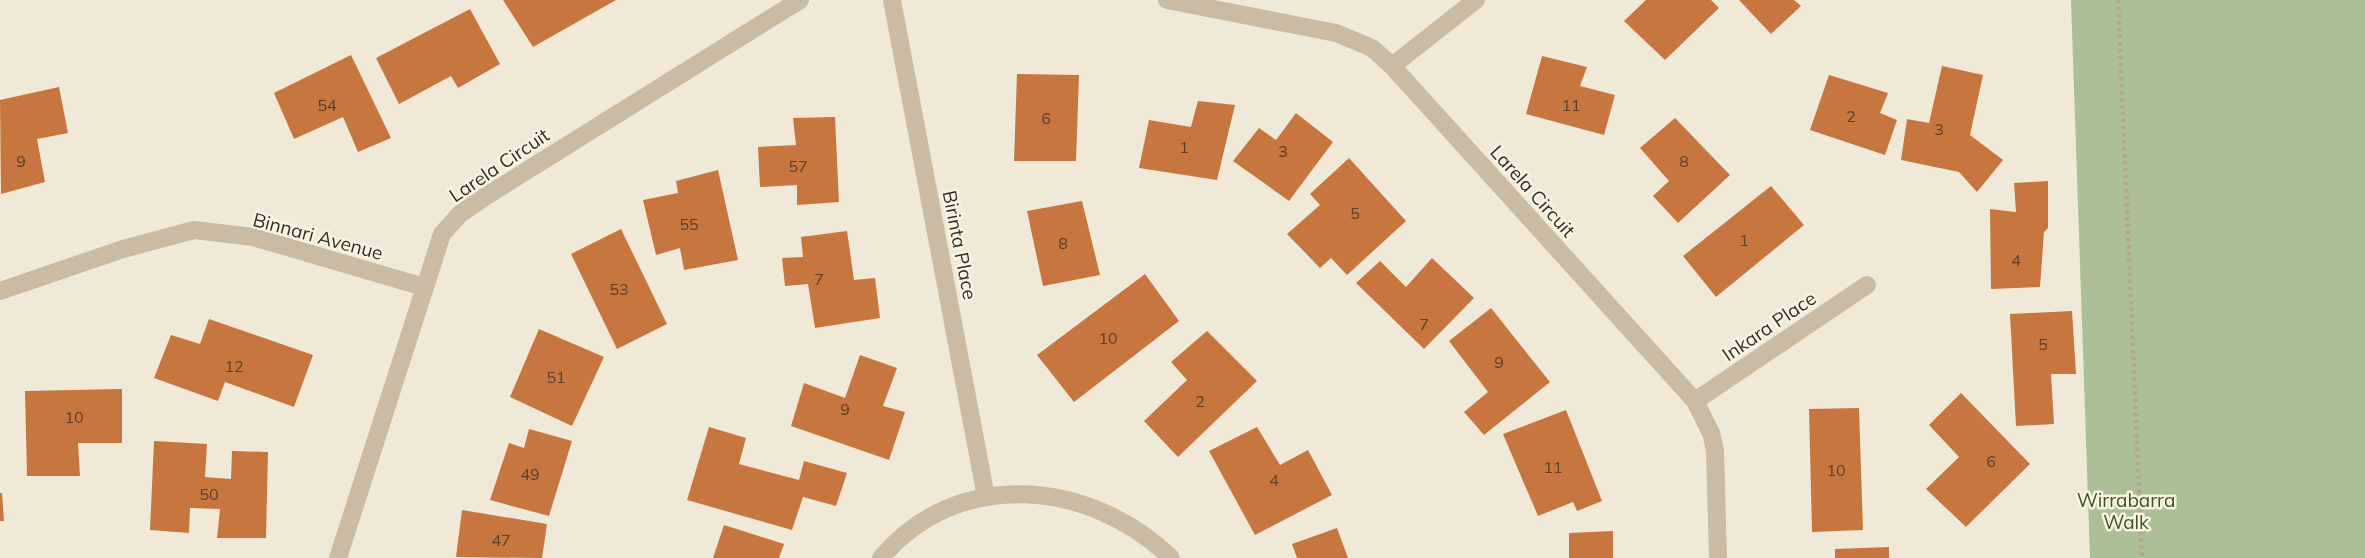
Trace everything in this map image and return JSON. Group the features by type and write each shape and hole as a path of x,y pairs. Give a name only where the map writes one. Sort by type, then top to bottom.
{"street":[{"name":"Larela Circuit","path":"338,558 442,234 460,214 800,0"},
{"name":"Birinta Place","path":"892,0 986,497"},
{"name":"Larela Circuit","path":"1167,0 1336,33 1372,48 1392,66 1695,401 1712,433 1715,450 1717,558"},
{"path":"1392,66 1476,0"},
{"name":"Binnari Avenue","path":"0,291 123,249 194,230 253,237 424,287"},
{"name":"Inkara Place","path":"1695,401 1867,285"},
{"path":"881,558 904,536 935,516 986,497 1022,494 1057,496 1084,503 1139,530 1171,558"}],"path":[{"path":"2118,0 2142,558"}],"green space":[{"name":"Wirrabarra Walk","path":"2071,0 2365,0 2365,558 2090,558"}],"building":[{"path":"503,0 616,0 533,47"},
{"path":"1646,0 1711,0 1719,8 1665,60 1624,21"},
{"path":"1739,0 1794,0 1801,6 1771,34"},
{"path":"470,9 500,64 458,88 451,76 399,104 376,58"},
{"path":"351,55 391,138 358,152 343,117 294,139 274,93"},
{"path":"1542,56 1587,67 1580,86 1615,95 1604,135 1526,114"},
{"path":"1942,66 1983,75 1970,135 2003,160 1977,192 1959,172 1901,160 1907,119 1929,123"},
{"path":"1017,74 1079,75 1076,161 1014,161"},
{"path":"1829,75 1888,93 1880,113 1897,120 1885,155 1810,130"},
{"path":"59,87 68,133 37,139 45,182 1,194 0,100"},
{"path":"1198,101 1235,105 1217,180 1139,168 1149,120 1191,127"},
{"path":"1296,113 1333,142 1289,201 1233,161 1259,128 1276,140"},
{"path":"835,117 839,202 797,205 797,185 760,187 758,147 796,145 793,118"},
{"path":"1675,118 1730,175 1678,223 1653,196 1669,181 1640,148"},
{"path":"1349,158 1406,221 1347,275 1331,258 1320,268 1287,234 1320,205 1310,194"},
{"path":"718,170 738,260 684,270 680,248 656,255 643,200 678,193 676,181"},
{"path":"2048,181 2048,228 2044,232 2040,287 1991,289 1990,209 2016,212 2014,183"},
{"path":"1771,186 1804,225 1716,297 1683,256"},
{"path":"1082,201 1100,275 1043,286 1027,211"},
{"path":"621,229 667,324 617,349 571,254"},
{"path":"847,231 854,280 875,278 880,318 815,328 808,284 785,286 782,258 803,257 801,237"},
{"path":"1432,258 1474,298 1424,349 1356,283 1380,261 1406,287"},
{"path":"1145,274 1179,321 1074,402 1037,355"},
{"path":"1491,308 1550,382 1484,435 1464,412 1488,392 1449,341"},
{"path":"2072,311 2076,374 2051,374 2054,424 2016,426 2010,314"},
{"path":"209,319 313,355 294,407 225,382 218,401 154,378 171,335 200,344"},
{"path":"539,329 604,357 572,426 510,397"},
{"path":"1207,331 1257,381 1178,457 1144,421 1187,380 1171,362"},
{"path":"860,355 897,368 883,406 905,412 889,460 791,426 804,383 845,398"},
{"path":"122,389 122,443 78,443 80,476 27,476 25,391"},
{"path":"1961,393 2030,464 1966,527 1926,489 1959,457 1929,425"},
{"path":"1859,408 1863,530 1812,532 1809,409"},
{"path":"1566,410 1602,501 1577,511 1573,502 1538,516 1503,434"},
{"path":"709,427 746,438 739,464 799,480 804,461 847,473 836,506 803,497 792,530 687,500"},
{"path":"1257,427 1280,465 1308,450 1332,495 1255,535 1209,451"},
{"path":"529,429 572,441 549,516 490,500 509,443 524,448"},
{"path":"154,441 207,444 205,477 231,479 232,451 268,452 266,538 217,538 220,509 190,508 189,533 150,530"},
{"path":"2,493 4,521 0,521"},
{"path":"462,510 547,524 542,558 456,557"},
{"path":"724,525 784,544 779,558 713,558"},
{"path":"1337,528 1348,558 1297,558 1292,544"},
{"path":"1613,531 1613,558 1569,558 1569,533"},
{"path":"1889,547 1889,558 1835,558 1835,549"}]}
